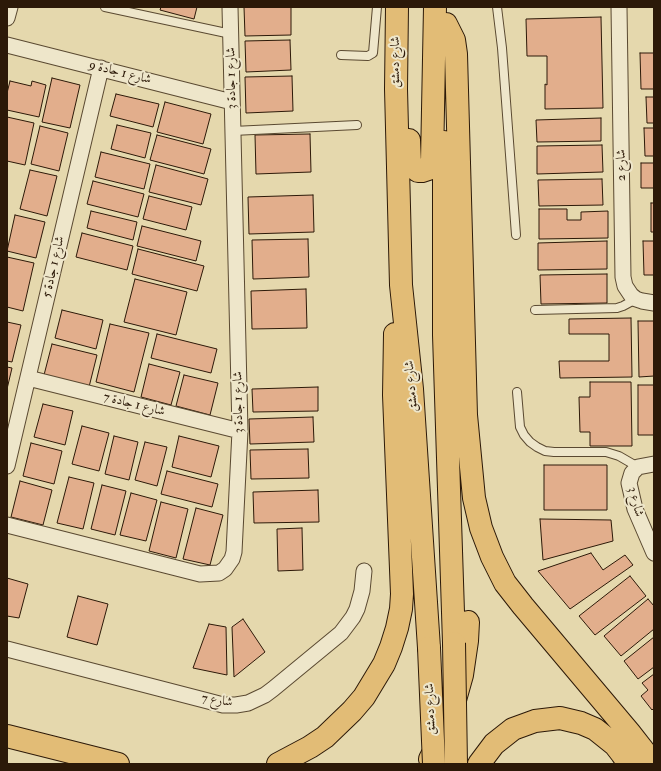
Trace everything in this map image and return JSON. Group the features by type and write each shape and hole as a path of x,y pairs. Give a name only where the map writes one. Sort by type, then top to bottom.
{"main road":[{"name":"شارع دمشق","path":"397,7 396,89 401,285 412,389 429,648 434,764"},
{"name":"شارع دمشق","path":"442,13 444,104 444,335 454,643 456,764"},
{"path":"396,89 406,116 410,163 414,169 418,171 425,171 430,167 432,161 442,13"},
{"path":"442,13 454,40 456,54 466,415 474,498 481,528 492,557 506,583 523,606 654,764"},
{"path":"278,764 310,747 325,736 352,711 364,697 384,664 397,628 402,594 394,368 396,327 401,285"},
{"path":"428,764 441,738 453,707 462,675 467,641 463,468 466,415"},
{"path":"480,763 494,744 513,729 535,720 560,718 581,723 594,730 614,745 629,764"},
{"path":"7,736 118,764"}],"street":[{"path":"7,18 10,7"},
{"name":"شارع 1 جادة 3","path":"7,525 200,574 218,573 229,564 234,552 240,431 230,7"},
{"name":"شارع 2","path":"620,7 623,276 625,286 631,295 636,299"},
{"name":"شارع 1 جادة 9","path":"7,45 232,102"},
{"name":"شارع 1 جادة 5","path":"7,466 101,68"},
{"path":"636,299 654,303"},
{"name":"شارع 1 جادة 7","path":"28,378 240,431"},
{"name":"شارع 3","path":"654,464 638,467 630,477 629,488 641,526 654,553"},
{"name":"شارع 7","path":"7,650 224,705 248,703 265,695 273,689 341,633 357,609 362,591 364,571"}],"lane":[{"path":"104,7 231,34"},
{"path":"340,55 368,56 373,53 377,7"},
{"path":"497,7 502,48 516,235"},
{"path":"233,131 357,125"},
{"path":"535,310 617,308 636,299"},
{"path":"517,392 520,427 527,438 537,447 545,451 554,452 606,452 620,456 638,467"}],"building":[{"path":"161,7 197,7 194,19 160,10"},
{"path":"244,7 291,7 291,35 245,36"},
{"path":"601,17 603,108 545,109 547,56 527,56 526,19"},
{"path":"290,40 291,70 246,72 245,41"},
{"path":"640,53 654,53 654,89 641,89"},
{"path":"292,76 293,111 246,113 245,77"},
{"path":"52,78 80,85 70,128 42,122"},
{"path":"10,81 31,86 32,81 46,85 39,117 7,110 7,93"},
{"path":"116,94 159,104 153,127 110,116"},
{"path":"646,97 654,97 654,123 647,123"},
{"path":"165,102 211,114 203,144 157,132"},
{"path":"7,117 34,123 25,165 7,161"},
{"path":"601,118 601,141 537,142 536,120"},
{"path":"117,125 151,133 145,158 111,149"},
{"path":"40,126 68,133 59,171 31,164"},
{"path":"644,128 654,128 654,156 645,156"},
{"path":"310,134 311,172 256,174 255,135"},
{"path":"157,135 211,149 204,174 150,160"},
{"path":"602,145 603,172 537,174 537,146"},
{"path":"101,152 150,164 144,189 95,177"},
{"path":"641,163 654,163 654,188 641,188"},
{"path":"156,165 208,179 201,205 149,192"},
{"path":"30,170 57,176 47,216 20,209"},
{"path":"602,179 603,205 539,206 538,180"},
{"path":"93,181 144,194 138,217 87,204"},
{"path":"313,195 314,232 249,234 248,197"},
{"path":"149,196 192,207 186,230 143,219"},
{"path":"651,203 654,203 654,232 651,232"},
{"path":"539,209 567,209 567,220 581,220 581,212 608,211 608,238 539,239"},
{"path":"91,211 137,222 133,240 87,228"},
{"path":"15,215 45,222 36,258 7,251"},
{"path":"142,226 201,241 196,261 137,246"},
{"path":"82,233 133,246 127,270 76,257"},
{"path":"308,239 309,277 253,279 252,240"},
{"path":"607,241 607,269 538,270 538,243"},
{"path":"643,241 654,241 654,275 644,275"},
{"path":"138,249 204,266 197,291 132,274"},
{"path":"7,257 34,263 23,311 7,307"},
{"path":"607,274 607,303 541,304 540,275"},
{"path":"135,279 187,292 176,335 124,322"},
{"path":"306,289 307,328 252,329 251,291"},
{"path":"62,310 103,320 96,349 55,338"},
{"path":"631,318 632,377 560,378 559,361 609,361 609,334 569,334 569,319"},
{"path":"638,321 654,321 654,376 639,377"},
{"path":"7,322 21,325 12,362 7,361"},
{"path":"110,324 149,333 134,392 96,382"},
{"path":"157,334 217,349 211,373 151,358"},
{"path":"52,344 97,355 89,387 44,375"},
{"path":"149,364 180,372 171,405 141,397"},
{"path":"7,367 12,368 7,389"},
{"path":"184,375 218,383 210,415 176,406"},
{"path":"590,382 631,382 632,446 590,446 590,432 580,432 579,397 590,397"},
{"path":"638,385 654,385 654,435 638,435"},
{"path":"318,387 318,411 253,412 252,389"},
{"path":"43,404 73,411 65,445 34,437"},
{"path":"313,417 314,442 250,444 249,419"},
{"path":"82,426 109,433 99,471 72,464"},
{"path":"114,436 138,442 129,480 105,474"},
{"path":"179,436 219,446 211,477 172,467"},
{"path":"145,442 167,447 157,486 135,480"},
{"path":"31,443 62,451 54,484 23,476"},
{"path":"308,449 309,478 251,479 250,450"},
{"path":"544,465 607,465 607,510 544,510"},
{"path":"167,471 218,484 212,507 161,494"},
{"path":"69,477 94,483 83,529 57,523"},
{"path":"20,481 52,490 43,525 11,517"},
{"path":"102,485 126,491 115,535 91,529"},
{"path":"318,490 319,522 254,523 253,492"},
{"path":"131,493 157,500 146,541 120,535"},
{"path":"161,502 188,509 176,558 149,551"},
{"path":"196,508 223,515 210,565 183,559"},
{"path":"540,519 611,520 613,541 543,560"},
{"path":"302,528 303,570 278,571 277,529"},
{"path":"591,553 603,570 625,555 633,565 570,609 538,571"},
{"path":"630,576 646,596 595,635 579,616"},
{"path":"7,578 28,584 19,618 7,616"},
{"path":"78,596 108,604 97,645 67,637"},
{"path":"648,599 654,606 654,629 621,656 604,636"},
{"path":"243,619 265,652 234,677 232,627"},
{"path":"209,624 226,627 227,675 193,668"},
{"path":"654,637 654,667 638,679 624,661"},
{"path":"654,674 654,708 652,710 641,696 648,690 642,683"}]}
